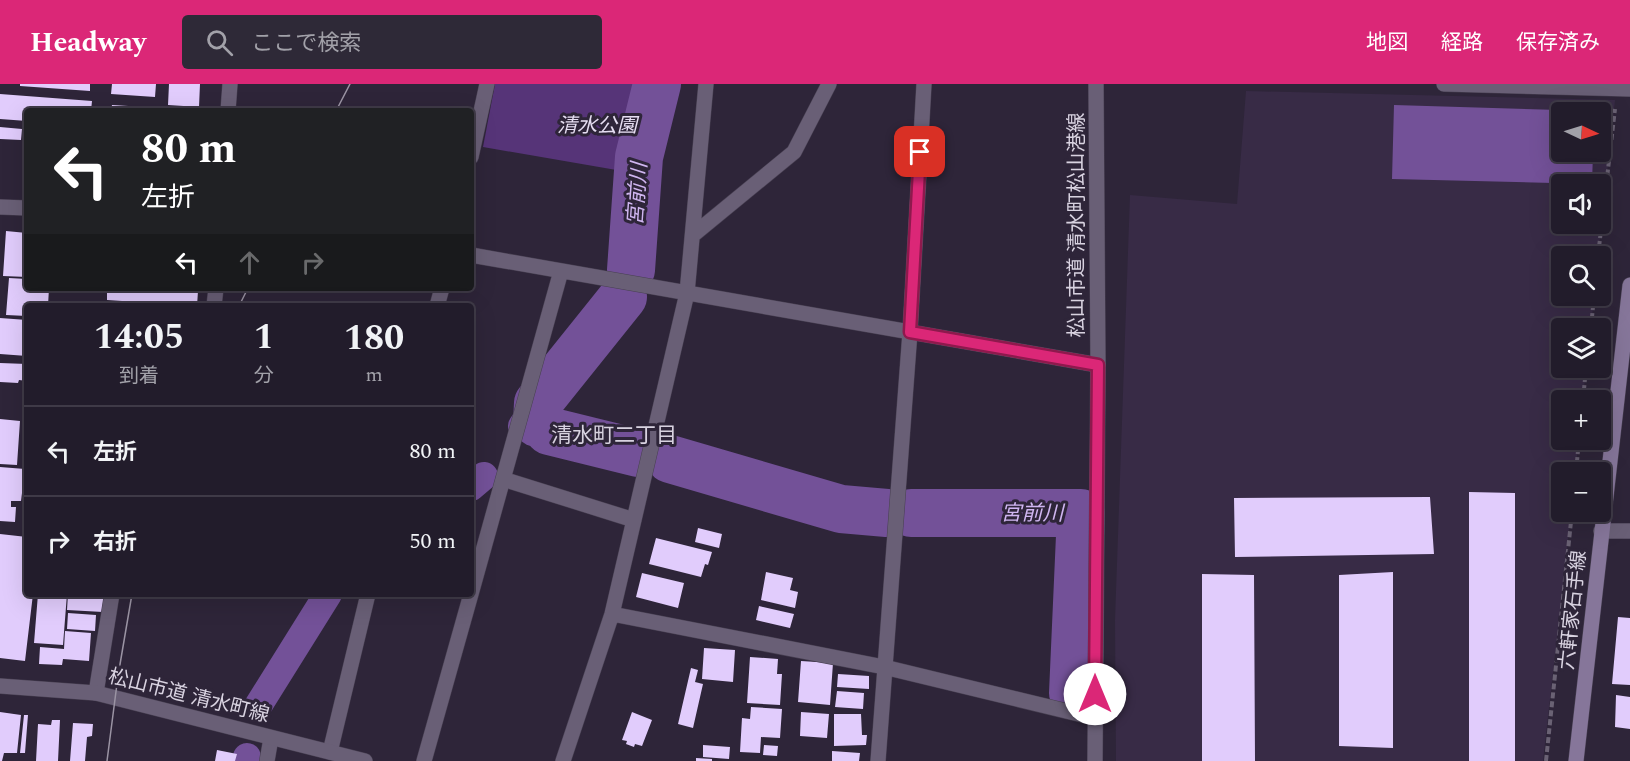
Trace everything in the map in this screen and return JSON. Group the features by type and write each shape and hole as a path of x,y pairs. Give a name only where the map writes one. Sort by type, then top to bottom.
{"main road":[{"name":"六軒家石手線","path":"1576,761 1601,531 1625,369 1630,285"}],"street":[{"path":"228,108 230,84"},
{"path":"474,143 487,84"},
{"path":"563,761 612,614 687,293 706,84"},
{"path":"693,235 794,152 829,84"},
{"path":"878,761 910,332 924,84"},
{"name":"松山市道 清水町松山港線","path":"1095,84 1098,365 1095,761"},
{"path":"1444,84 1623,89"},
{"path":"0,207 24,208"},
{"path":"474,256 1098,365"},
{"path":"474,583 561,271"},
{"path":"503,479 634,520"},
{"path":"1601,531 1630,531"},
{"path":"96,693 112,597"},
{"path":"330,752 367,597"},
{"path":"424,761 470,597"},
{"path":"612,614 884,667 1095,718"},
{"name":"松山市道 清水町線","path":"0,686 96,693 365,761"},
{"path":"267,761 271,738"}],"path":[{"path":"1600,246 1623,89"},
{"path":"1546,761 1571,522"}],"shaded area":[{"path":"1246,91 1615,100 1611,137 1611,102 1551,102 1551,162 1608,162 1607,174 1551,174 1551,234 1600,234 1599,246 1551,246 1551,306 1593,306 1592,318 1551,318 1551,378 1585,378 1584,390 1551,390 1551,450 1578,450 1576,462 1551,462 1551,522 1570,522 1543,761 1116,761 1115,620 1130,195 1237,204"},
{"path":"1394,105 1551,110 1551,162 1593,162 1592,174 1551,174 1551,183 1392,179"}],"green space":[{"name":"清水公園","path":"495,84 648,84 628,172 483,147"}],"building":[{"path":"20,84 90,84 90,91 20,86"},
{"path":"112,84 156,84 155,97 111,94"},
{"path":"169,84 200,84 199,107 168,105"},
{"path":"0,94 92,101 91,108 24,108 24,121 0,119"},
{"path":"112,105 161,108 112,108"},
{"path":"0,127 22,129 21,140 0,139"},
{"path":"6,231 24,233 24,277 3,276"},
{"path":"9,278 24,279 24,291 49,291 48,303 24,303 24,316 6,315"},
{"path":"107,291 198,291 197,303 107,300"},
{"path":"0,318 24,320 24,356 0,354"},
{"path":"0,363 24,364 24,381 19,380 18,383 0,382"},
{"path":"0,419 20,421 17,465 0,464"},
{"path":"0,467 24,469 21,501 11,501 11,507 16,507 15,522 0,521"},
{"path":"1469,492 1515,493 1515,761 1469,761"},
{"path":"1430,497 1434,554 1235,557 1234,498"},
{"path":"698,528 722,534 719,548 695,542"},
{"path":"0,534 24,537 24,597 33,597 25,661 0,658"},
{"path":"656,538 712,552 701,577 649,564"},
{"path":"766,572 793,578 790,590 798,592 795,608 761,600"},
{"path":"1393,572 1393,748 1339,746 1339,575"},
{"path":"642,573 684,583 678,608 636,597"},
{"path":"1202,574 1254,575 1255,761 1202,761"},
{"path":"38,597 67,597 63,645 34,643"},
{"path":"68,597 104,597 103,612 67,610"},
{"path":"759,606 794,614 790,628 756,620"},
{"path":"68,613 96,615 95,631 67,629"},
{"path":"1618,617 1630,618 1630,685 1612,684"},
{"path":"65,631 91,633 89,661 63,659 62,665 39,664 40,647 64,649"},
{"path":"704,648 735,650 733,682 702,679"},
{"path":"750,657 778,659 777,674 782,674 780,705 747,703"},
{"path":"801,661 833,663 830,705 798,702"},
{"path":"691,668 698,670 695,682 703,684 693,728 678,724"},
{"path":"838,674 869,676 869,689 837,687"},
{"path":"837,691 864,693 863,709 835,707"},
{"path":"1616,695 1630,697 1630,729 1615,727"},
{"path":"751,707 782,709 780,738 761,737 760,753 740,752 742,718 750,719"},
{"path":"0,712 21,715 17,753 4,753 2,761 0,761"},
{"path":"632,712 652,720 642,746 635,744 634,747 622,740"},
{"path":"801,712 829,714 827,738 800,736"},
{"path":"834,714 861,714 862,735 867,735 866,745 834,746"},
{"path":"24,715 28,715 25,753 20,753"},
{"path":"52,720 60,720 58,761 36,761 38,724 51,725"},
{"path":"73,723 93,724 92,736 87,737 85,761 70,761"},
{"path":"703,745 730,747 729,759 703,757"},
{"path":"764,745 778,746 777,756 763,755"},
{"path":"217,750 237,754 235,761 215,761"},
{"path":"832,751 860,753 859,761 832,761"},
{"path":"696,758 712,759 712,761 696,761"}],"waterway":[{"name":"宮前川","path":"631,270 639,157 657,84"},
{"name":"宮前川","path":"537,423 538,403 623,297"},
{"path":"522,426 538,403"},
{"name":"宮前川","path":"549,431 638,453"},
{"name":"宮前川","path":"670,459 841,509 887,513"},
{"path":"474,484 484,476"},
{"name":"宮前川","path":"911,513 1081,513 1073,693"},
{"path":"258,706 326,597"},
{"path":"246,761 247,757"}],"tram line":[{"path":"338,108 350,84"},
{"path":"240,303 246,291"},
{"path":"107,761 131,597"}],"district":[{"name":"清水町二丁目","path":"614,435"}],"route":[{"path":"920,152 910,332 1098,365 1095,694"}]}
